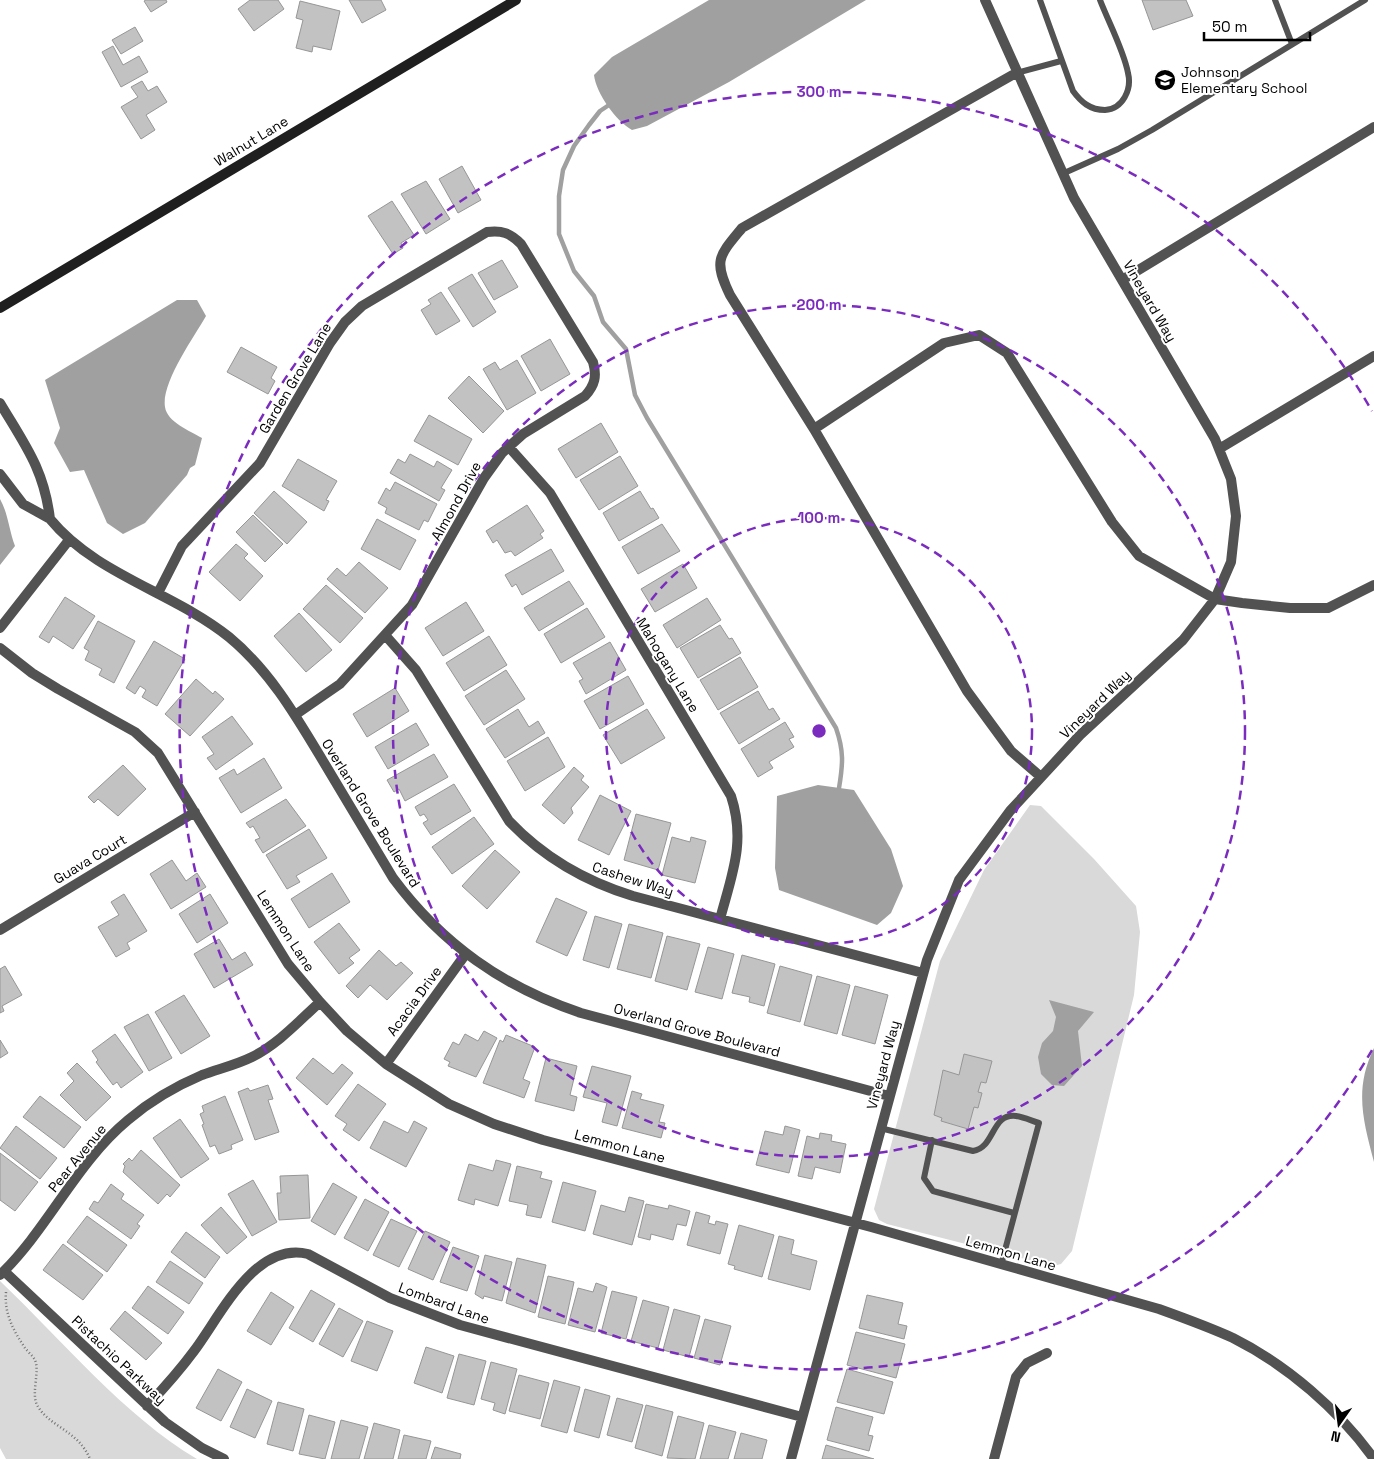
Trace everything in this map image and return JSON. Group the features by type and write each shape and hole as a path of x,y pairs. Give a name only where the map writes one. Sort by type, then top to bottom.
{"main road":[{"name":"Walnut Lane","path":"0,308 516,0"}],"street":[{"name":"Vineyard Way","path":"791,1459 923,973 958,880 1010,811 1080,735 1183,640 1215,599 1232,562 1236,516 1231,479 1215,439 1062,174 985,0"},
{"path":"1016,73 742,228 721,253 720,274 730,295 814,429 967,691 1011,751 1041,777"},
{"path":"1122,280 1374,128"},
{"name":"Garden Grove Lane","path":"158,593 182,546 260,463 338,330 362,306 487,232 496,231 505,232 521,244 556,302"},
{"name":"Almond Drive","path":"295,715 340,684 416,599 484,478 508,446 585,396 595,380 593,362 556,302"},
{"path":"814,429 944,343 979,335 1007,353 1112,522 1139,556 1215,599 1290,608 1328,608 1374,585"},
{"path":"1219,449 1374,356"},
{"path":"0,403 38,467 47,494 50,519"},
{"name":"Mahogany Lane","path":"508,446 550,493 730,796 737,817 739,836 736,857 720,919"},
{"name":"Overland Grove Boulevard","path":"0,474 23,504 50,519 69,540 126,577 196,612 231,639 265,673 295,715 393,878 424,917 465,955 487,970 535,996 581,1013 889,1096"},
{"path":"0,628 69,540"},
{"name":"Cashew Way","path":"385,635 416,670 496,804 509,821 529,841 564,868 587,880 633,896 923,973"},
{"name":"Lemmon Lane","path":"0,648 32,673 136,732 158,753 288,964 347,1031 386,1064 448,1104 494,1124 543,1140 855,1223 1159,1308 1232,1338 1255,1350 1299,1381 1343,1420 1374,1459"},
{"name":"Guava Court","path":"0,930 195,812"},
{"name":"Acacia Drive","path":"386,1064 465,955"},
{"name":"Pear Avenue","path":"2,1273 100,1148 123,1124 146,1106 192,1080 264,1050 320,1002"},
{"name":"Lombard Lane","path":"147,1406 182,1367 250,1274 279,1254 294,1251 308,1254 397,1301 460,1325 802,1417"},
{"name":"Pistachio Parkway","path":"2,1273 147,1406 183,1435 224,1459"},
{"path":"994,1459 1016,1377 1027,1363 1047,1353"}],"lane":[{"path":"1040,0 1060,61 1073,91 1081,101 1093,108 1106,110 1119,105 1128,93 1128,73 1100,0"},
{"path":"1276,0 1292,44"},
{"path":"1062,174 1118,149 1365,0"},
{"path":"1016,73 1060,61"},
{"path":"880,1128 973,1151 981,1150 987,1145 1000,1121 1008,1117 1016,1116 1039,1123 1001,1265"},
{"path":"932,1140 924,1178 933,1191 1014,1213"}],"path":[{"path":"6,1292 5,1305 12,1327 35,1361 37,1404 45,1414 77,1439 86,1449 90,1459"}],"shaded area":[{"path":"709,0 866,0 729,82 647,126 632,130 608,106 599,90 594,75 612,57"},
{"path":"177,300 197,300 206,316 173,373 165,397 165,407 174,422 202,438 195,465 190,468 187,475 145,523 123,534 107,523 84,470 70,472 54,443 60,428 45,380"},
{"path":"0,499 15,546 0,565"},
{"path":"818,785 854,790 891,849 903,886 891,913 877,925 779,890 775,868 777,796"},
{"path":"1030,805 1041,806 1094,859 1136,906 1140,932 1134,995 1072,1251 1061,1264 1053,1266 887,1224 879,1220 874,1209 940,961 984,870"},
{"path":"1049,1000 1094,1012 1078,1031 1082,1066 1064,1086 1052,1085 1041,1074 1038,1057 1042,1043 1053,1031 1056,1017"},
{"path":"1374,1048 1374,1162 1364,1118 1362,1091 1364,1077"},
{"path":"0,1281 119,1399 170,1441 197,1459 6,1459 0,1448"}],"building":[{"path":"166,0 167,2 151,12 144,1"},
{"path":"250,0 278,0 284,9 254,31 238,9"},
{"path":"349,0 381,0 386,10 362,23"},
{"path":"1142,0 1186,0 1193,16 1153,30"},
{"path":"300,1 340,11 331,50 313,46 312,52 296,48 303,20 296,18"},
{"path":"135,27 143,41 121,54 112,40"},
{"path":"113,46 123,65 139,56 148,72 121,87 102,52"},
{"path":"142,81 148,91 157,86 167,102 146,115 155,130 141,139 121,107 138,97 131,87"},
{"path":"462,166 481,200 458,213 439,179"},
{"path":"426,181 450,219 426,234 401,194"},
{"path":"392,201 414,235 401,243 403,248 393,254 368,216"},
{"path":"502,260 518,287 494,300 478,273"},
{"path":"472,274 496,312 473,327 448,288"},
{"path":"441,292 460,321 436,335 421,310 431,304 428,300"},
{"path":"550,339 570,374 541,391 521,356"},
{"path":"241,347 277,367 271,378 275,381 268,394 227,372"},
{"path":"517,360 536,393 507,410 483,369 495,362 500,370"},
{"path":"469,376 504,411 483,433 448,398"},
{"path":"429,415 472,439 458,465 414,441"},
{"path":"601,423 618,452 576,478 558,449"},
{"path":"410,454 434,467 437,461 452,470 441,488 445,490 439,501 390,473 398,459 405,463"},
{"path":"620,456 638,486 599,510 580,480"},
{"path":"298,459 337,481 326,500 329,501 324,511 282,486"},
{"path":"395,482 437,504 428,522 424,520 419,530 385,513 387,508 378,503 386,488 390,491"},
{"path":"274,491 307,522 287,544 254,513"},
{"path":"640,491 659,518 619,541 603,513"},
{"path":"527,505 544,531 540,534 543,538 515,556 511,551 505,553 497,540 493,543 486,531"},
{"path":"253,515 283,544 265,562 236,532"},
{"path":"377,519 416,540 400,570 361,549"},
{"path":"662,524 680,551 638,574 622,547"},
{"path":"236,544 248,554 244,558 263,576 240,601 209,572"},
{"path":"551,549 564,571 522,595 516,584 512,587 505,575"},
{"path":"359,562 388,588 365,613 327,579 337,568 346,576"},
{"path":"683,564 697,588 655,612 641,589"},
{"path":"569,581 584,604 539,631 524,608"},
{"path":"326,585 363,618 340,643 303,609"},
{"path":"65,597 95,616 73,649 53,636 49,643 39,637"},
{"path":"707,598 721,620 677,648 663,625"},
{"path":"466,602 484,631 443,656 425,628"},
{"path":"587,608 605,637 561,663 544,634"},
{"path":"299,613 332,650 306,672 274,636"},
{"path":"98,621 135,641 114,683 99,675 102,669 85,660 89,651 84,648"},
{"path":"720,625 729,639 732,638 741,653 698,678 680,648"},
{"path":"489,636 507,665 464,691 446,663"},
{"path":"154,641 185,659 157,706 142,697 146,690 140,686 135,694 126,688"},
{"path":"610,642 626,670 586,694 579,681 583,679 573,663"},
{"path":"740,657 758,687 718,710 700,680"},
{"path":"506,670 525,699 484,725 465,696"},
{"path":"628,676 644,704 600,729 584,701"},
{"path":"196,679 213,694 215,691 224,699 190,736 165,714"},
{"path":"395,688 409,711 367,737 353,714"},
{"path":"758,691 769,710 773,708 780,719 739,744 720,713"},
{"path":"518,709 529,727 538,721 545,733 505,758 486,729"},
{"path":"647,709 665,738 621,764 603,735"},
{"path":"232,716 253,744 216,770 207,758 214,754 202,737"},
{"path":"785,722 794,737 789,739 794,747 769,762 773,768 758,777 741,749"},
{"path":"416,723 429,745 388,769 375,747"},
{"path":"548,737 565,767 525,791 507,761"},
{"path":"434,754 448,777 405,801 399,789 394,792 387,780"},
{"path":"264,758 282,788 241,813 219,778 234,769 237,775"},
{"path":"123,765 146,789 118,816 98,799 94,803 88,797"},
{"path":"574,767 584,776 581,780 589,787 571,808 573,813 564,824 542,805"},
{"path":"454,784 471,811 431,835 423,823 428,820 424,814 420,816 415,807"},
{"path":"600,795 631,811 609,855 578,840"},
{"path":"286,799 306,826 263,853 255,840 260,838 253,826 250,828 246,823"},
{"path":"636,814 671,823 658,870 624,860"},
{"path":"474,817 494,844 452,874 432,847"},
{"path":"309,829 327,858 296,876 300,882 287,889 266,855"},
{"path":"672,837 690,842 691,837 706,841 695,883 662,875"},
{"path":"495,850 520,872 487,909 462,886"},
{"path":"172,860 186,881 197,873 206,887 171,909 150,874"},
{"path":"332,873 350,902 309,928 291,899"},
{"path":"124,894 147,931 127,943 130,949 116,957 98,927 119,915 111,902"},
{"path":"210,894 228,923 197,943 179,914"},
{"path":"556,898 587,912 567,956 536,942"},
{"path":"595,916 622,924 609,968 583,960"},
{"path":"339,923 360,950 349,958 354,963 339,974 314,942"},
{"path":"629,924 663,933 651,978 617,969"},
{"path":"667,936 700,944 687,990 655,981"},
{"path":"219,939 232,960 245,952 253,965 214,988 194,954"},
{"path":"708,947 734,954 722,999 695,992"},
{"path":"379,950 396,966 401,962 413,973 387,1000 370,985 358,998 346,986"},
{"path":"742,955 775,964 764,1006 749,1002 750,997 732,993"},
{"path":"5,966 22,995 2,1006 4,1011 0,1013 0,969"},
{"path":"780,966 812,975 800,1022 767,1013"},
{"path":"817,976 850,985 837,1034 804,1025"},
{"path":"855,986 888,995 875,1044 842,1035"},
{"path":"184,995 210,1036 181,1054 155,1012"},
{"path":"148,1014 172,1058 149,1071 124,1027"},
{"path":"484,1031 497,1038 476,1077 448,1066 450,1062 444,1059 453,1042 459,1045 465,1034 478,1041"},
{"path":"115,1034 143,1072 121,1088 117,1082 113,1085 96,1062 98,1060 92,1051"},
{"path":"506,1035 535,1047 523,1079 530,1082 524,1098 483,1083 500,1040 503,1042"},
{"path":"0,1040 8,1053 0,1058"},
{"path":"964,1054 992,1061 986,1083 981,1082 978,1092 982,1093 978,1108 974,1107 968,1129 941,1121 942,1118 934,1115 943,1070 959,1075"},
{"path":"313,1058 333,1074 342,1064 353,1073 327,1105 296,1078"},
{"path":"546,1058 577,1066 570,1095 577,1097 574,1111 535,1101"},
{"path":"77,1063 111,1097 86,1121 60,1095 74,1081 67,1073"},
{"path":"592,1066 631,1076 617,1126 602,1122 607,1103 583,1097"},
{"path":"358,1084 386,1104 359,1141 343,1130 347,1124 335,1116"},
{"path":"268,1085 273,1099 268,1100 279,1132 255,1140 238,1092 248,1088 250,1091"},
{"path":"632,1091 642,1094 640,1099 664,1105 659,1122 665,1123 661,1138 622,1128"},
{"path":"40,1096 81,1127 64,1148 23,1117"},
{"path":"225,1096 243,1140 231,1145 232,1149 219,1154 215,1145 210,1147 200,1114 204,1112 202,1106"},
{"path":"180,1119 209,1159 181,1178 153,1138"},
{"path":"384,1121 408,1133 414,1121 427,1128 406,1167 370,1148"},
{"path":"16,1126 57,1158 40,1179 0,1148"},
{"path":"785,1126 800,1130 789,1173 756,1165 765,1131 783,1135"},
{"path":"820,1133 832,1135 831,1141 846,1144 840,1173 815,1167 812,1179 798,1176 807,1136 819,1139"},
{"path":"141,1150 180,1185 170,1197 167,1194 158,1204 123,1172 125,1166 123,1164 129,1158 132,1161"},
{"path":"0,1153 38,1182 15,1211 0,1200"},
{"path":"496,1160 511,1164 498,1206 475,1199 474,1205 458,1200 469,1164 493,1171"},
{"path":"517,1166 542,1172 540,1178 552,1181 541,1218 526,1215 528,1205 509,1201"},
{"path":"308,1175 310,1218 279,1220 277,1193 281,1193 280,1176"},
{"path":"253,1180 277,1222 252,1236 228,1194"},
{"path":"563,1182 596,1191 585,1231 552,1222"},
{"path":"333,1183 357,1197 335,1235 311,1221"},
{"path":"111,1184 124,1194 121,1199 144,1215 137,1224 140,1226 131,1239 89,1209 94,1201 98,1203"},
{"path":"629,1197 644,1201 632,1245 593,1234 601,1205 625,1212"},
{"path":"365,1199 389,1212 368,1251 344,1238"},
{"path":"646,1204 668,1209 669,1205 690,1211 686,1226 677,1224 673,1240 651,1234 650,1240 638,1237"},
{"path":"221,1207 247,1237 227,1254 201,1225"},
{"path":"696,1212 710,1216 708,1223 715,1225 716,1221 728,1224 720,1254 687,1245"},
{"path":"87,1216 127,1245 107,1272 67,1242"},
{"path":"391,1219 417,1231 399,1267 373,1255"},
{"path":"739,1225 774,1235 762,1277 734,1269 735,1266 728,1264"},
{"path":"425,1231 450,1242 433,1280 408,1269"},
{"path":"186,1232 220,1257 205,1278 171,1252"},
{"path":"779,1236 794,1240 791,1254 817,1261 810,1290 768,1279"},
{"path":"63,1244 103,1275 83,1300 43,1270"},
{"path":"453,1247 479,1256 467,1291 440,1282"},
{"path":"485,1255 512,1262 502,1301 484,1296 483,1299 475,1294"},
{"path":"517,1258 546,1265 535,1313 506,1303"},
{"path":"170,1261 203,1283 189,1304 156,1282"},
{"path":"548,1276 574,1282 565,1324 538,1317"},
{"path":"596,1283 607,1287 595,1332 568,1325 578,1288 593,1292"},
{"path":"148,1286 184,1312 168,1334 132,1308"},
{"path":"311,1290 335,1304 313,1342 289,1328"},
{"path":"612,1291 637,1297 626,1339 601,1333"},
{"path":"271,1292 294,1307 271,1345 247,1331"},
{"path":"867,1295 903,1303 898,1324 907,1326 904,1339 859,1328"},
{"path":"643,1300 669,1307 658,1348 631,1341"},
{"path":"339,1308 363,1321 343,1357 319,1344"},
{"path":"674,1309 700,1316 689,1357 663,1350"},
{"path":"125,1311 162,1343 146,1360 110,1329"},
{"path":"705,1319 731,1326 720,1365 694,1358"},
{"path":"367,1321 393,1331 377,1371 351,1361"},
{"path":"856,1332 905,1344 896,1378 847,1365"},
{"path":"426,1347 454,1356 442,1393 414,1383"},
{"path":"459,1354 486,1361 474,1405 447,1398"},
{"path":"491,1362 517,1369 505,1414 493,1410 495,1403 481,1399"},
{"path":"218,1369 242,1382 221,1421 196,1408"},
{"path":"847,1369 893,1382 884,1414 837,1402"},
{"path":"519,1375 549,1383 540,1419 509,1411"},
{"path":"554,1380 580,1387 567,1433 541,1426"},
{"path":"247,1389 272,1401 255,1438 230,1427"},
{"path":"585,1389 610,1396 599,1438 574,1431"},
{"path":"617,1398 643,1405 632,1442 607,1435"},
{"path":"278,1402 304,1409 293,1451 267,1444"},
{"path":"646,1405 673,1412 662,1456 635,1448"},
{"path":"836,1407 873,1417 868,1435 873,1436 869,1451 827,1440"},
{"path":"309,1415 335,1422 325,1459 299,1454"},
{"path":"678,1416 704,1423 695,1459 667,1458"},
{"path":"341,1420 368,1427 359,1459 331,1459"},
{"path":"374,1423 400,1430 393,1459 364,1459"},
{"path":"709,1425 736,1432 728,1459 700,1459"},
{"path":"741,1433 767,1440 762,1459 734,1459"},
{"path":"404,1435 431,1441 426,1459 398,1459"},
{"path":"826,1445 874,1459 822,1459"},
{"path":"435,1447 461,1454 460,1459 431,1459"}],"waterway":[{"path":"609,105 600,111 574,146 563,170 559,196 559,234 574,271 594,296 603,322 626,349 635,395 647,418 836,728 842,758 839,788"}],"place":[{"name":"Johnson Elementary School","path":"1165,80"}]}
